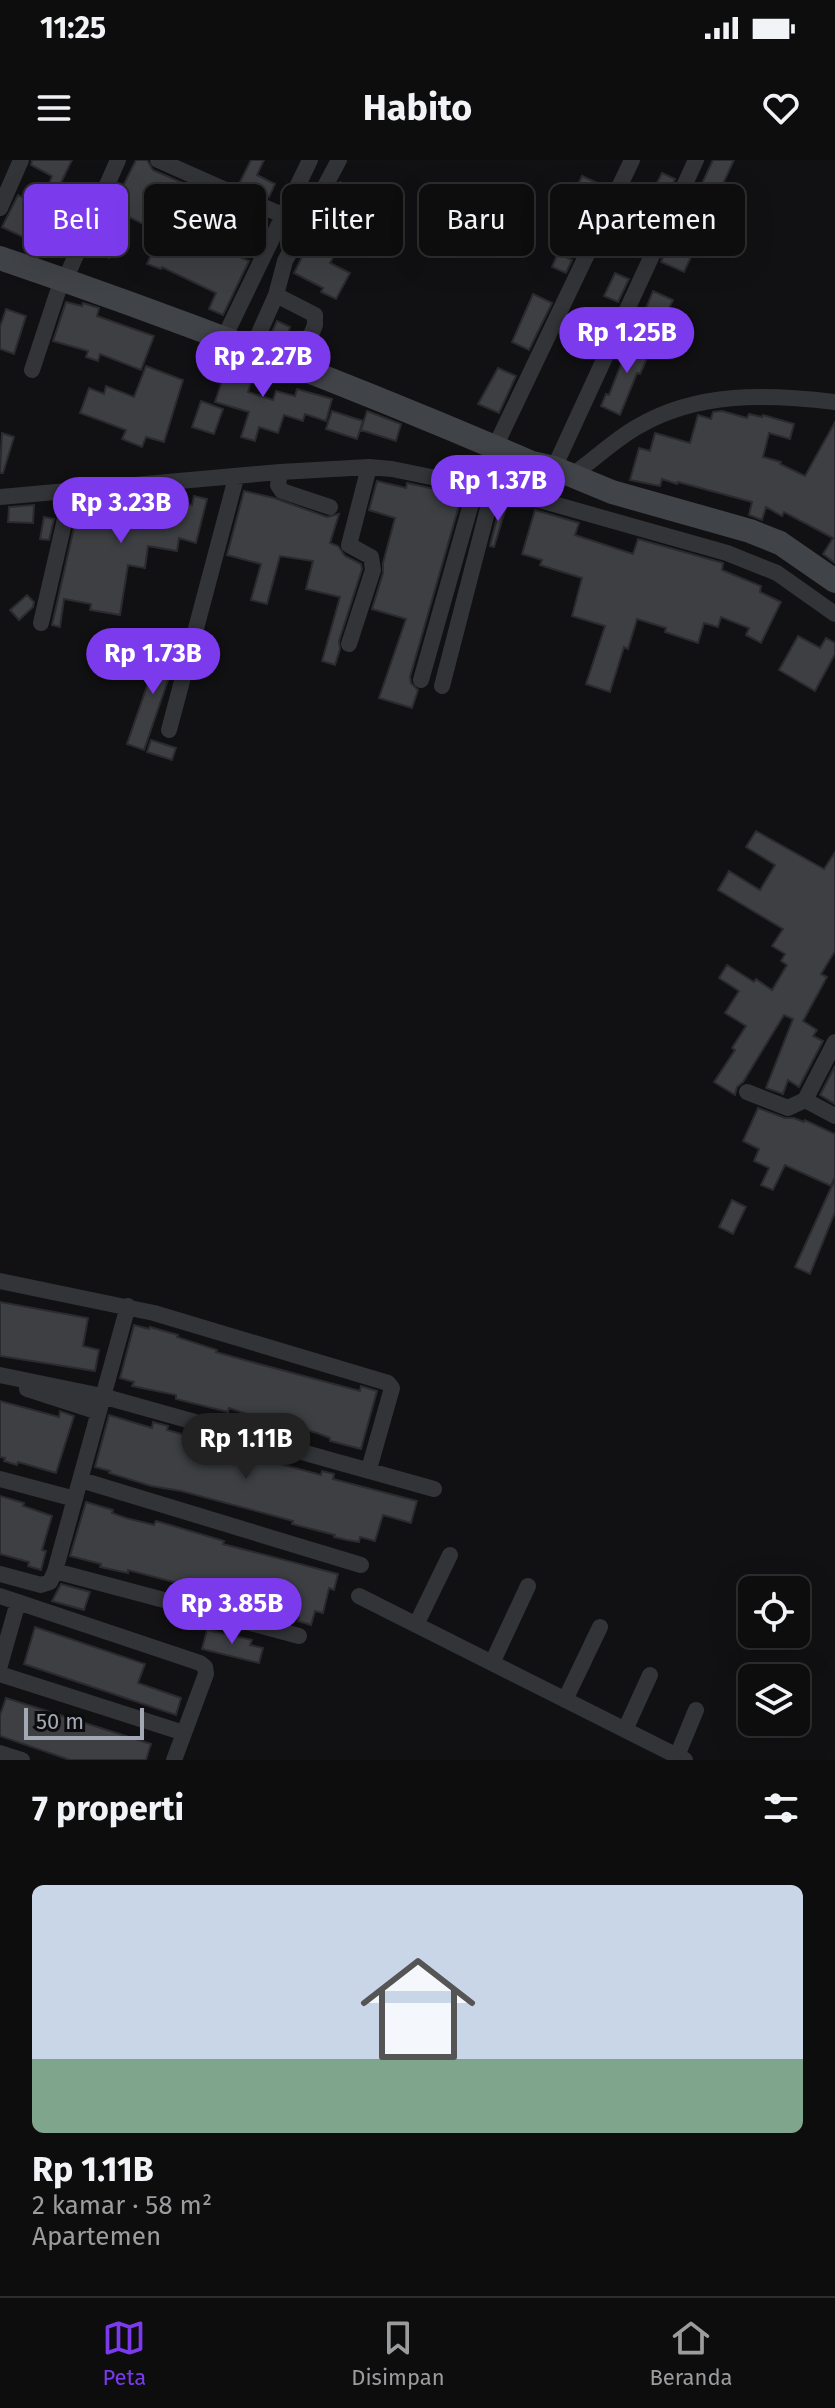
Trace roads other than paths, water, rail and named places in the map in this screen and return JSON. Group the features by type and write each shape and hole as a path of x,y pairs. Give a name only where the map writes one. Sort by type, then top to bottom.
{"main road":[{"path":"0,258 298,367 495,469 532,463 548,480 607,506 750,531 780,543 835,581"}],"street":[{"path":"0,208 21,160"},
{"path":"32,370 64,280 118,160"},
{"path":"158,160 282,215 224,338"},
{"path":"298,184 310,160"},
{"path":"252,349 276,295 285,261 339,160"},
{"path":"421,680 495,469 632,160"},
{"path":"548,480 696,160"},
{"path":"276,295 315,315 315,325 298,367"},
{"path":"548,480 636,427 699,401 756,396 835,402"},
{"path":"349,644 373,570 371,557 349,545 369,467"},
{"path":"0,497 280,472 369,467 417,473 495,469 548,480 754,563 795,584 835,614"},
{"path":"442,686 495,469"},
{"path":"280,472 279,489 330,507"},
{"path":"169,730 236,478"},
{"path":"41,623 71,493"},
{"path":"747,1092 788,1108 805,1100 835,1042"},
{"path":"805,1100 835,1116"},
{"path":"0,1281 128,1306 391,1385 369,1469"},
{"path":"0,1574 41,1585 50,1582 128,1306"},
{"path":"0,1377 369,1469 434,1489"},
{"path":"0,1479 75,1499"},
{"path":"81,1480 361,1565"},
{"path":"416,1625 450,1555"},
{"path":"55,1571 299,1636"},
{"path":"492,1663 528,1586"},
{"path":"0,1596 205,1667 206,1674 174,1760"},
{"path":"359,1596 681,1758 696,1710"},
{"path":"0,1665 18,1602"},
{"path":"565,1700 600,1627"},
{"path":"0,1674 184,1733"},
{"path":"625,1730 650,1675"},
{"path":"0,1753 22,1760"}]}
